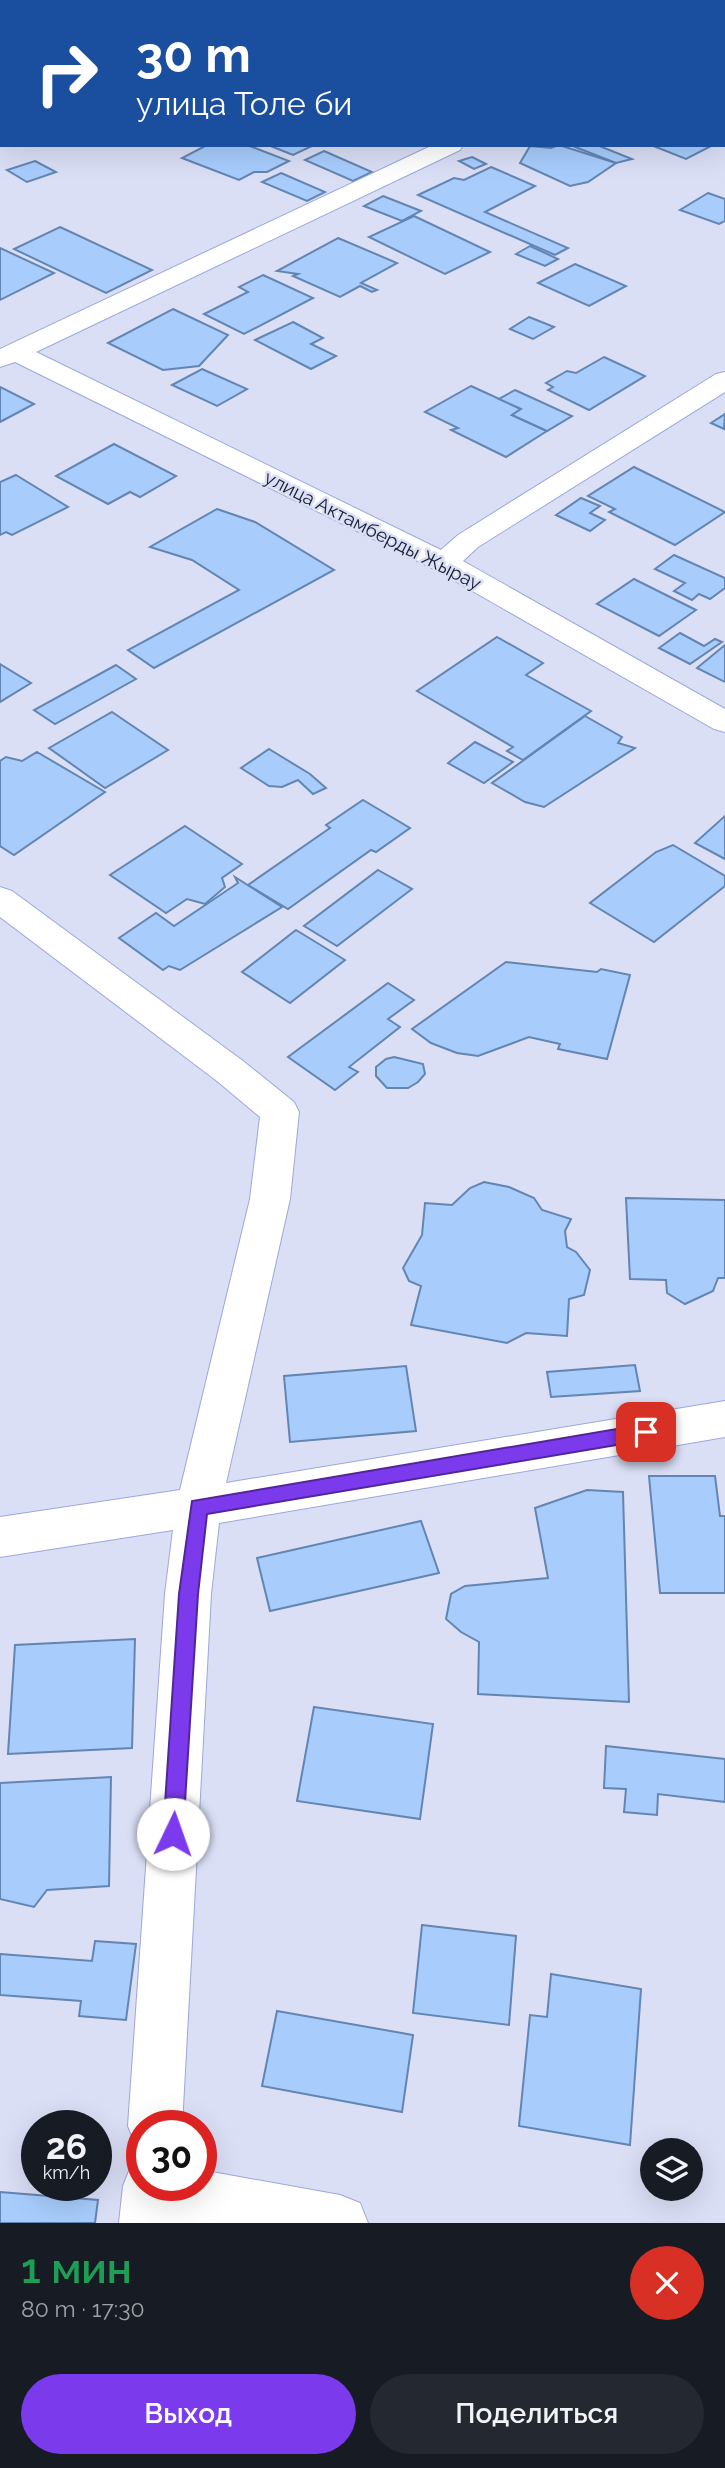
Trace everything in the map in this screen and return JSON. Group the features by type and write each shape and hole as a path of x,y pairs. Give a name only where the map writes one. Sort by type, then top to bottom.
{"street":[{"path":"16,346 448,147"},
{"name":"улица Актамберды Жырау","path":"16,346 444,563 725,722"},
{"path":"444,563 468,541 725,380"},
{"path":"0,899 230,1071 280,1112 270,1199 198,1507 188,1594 156,2110"},
{"path":"0,1537 198,1507 725,1419"},
{"path":"166,2201 340,2223"}],"building":[{"path":"203,147 252,147 289,161 267,172 254,172 239,180 182,158"},
{"path":"273,147 310,147 293,155"},
{"path":"529,147 565,147 616,163 588,182 570,186 520,163"},
{"path":"575,147 602,147 632,159 616,163"},
{"path":"656,147 709,147 686,159"},
{"path":"324,151 372,172 353,181 305,160"},
{"path":"472,157 486,164 474,169 459,161"},
{"path":"35,161 56,172 27,182 7,170"},
{"path":"491,167 535,186 485,212 568,248 555,255 418,195 454,178 464,180"},
{"path":"281,173 325,192 307,201 262,182"},
{"path":"708,193 725,199 725,221 719,224 680,210"},
{"path":"383,196 421,211 402,221 364,206"},
{"path":"414,216 490,252 445,274 369,237"},
{"path":"60,227 152,270 106,293 14,249"},
{"path":"338,238 397,263 361,283 377,290 372,292 360,286 340,297 293,276 298,274 277,271"},
{"path":"530,246 558,259 545,266 516,254"},
{"path":"0,248 54,273 0,300"},
{"path":"575,264 626,286 589,306 538,283"},
{"path":"263,275 313,298 244,334 204,314 248,292 239,287"},
{"path":"173,309 228,335 199,366 163,370 108,343"},
{"path":"529,317 554,327 533,339 510,329"},
{"path":"293,322 323,338 311,344 336,356 311,369 255,340"},
{"path":"604,357 645,376 589,410 548,390 553,387 546,383 567,371 576,373"},
{"path":"202,369 247,389 217,406 172,385"},
{"path":"471,386 521,409 512,415 547,431 506,457 451,430 458,428 425,412"},
{"path":"0,387 34,404 0,422"},
{"path":"515,390 572,416 547,431 512,415 521,409 499,399"},
{"path":"725,414 724,429 711,423"},
{"path":"114,444 176,476 140,497 130,492 108,504 56,476"},
{"path":"634,467 725,512 675,545 609,512 615,509 588,496"},
{"path":"16,475 68,507 12,535 6,532 0,535 0,482"},
{"path":"581,498 600,506 590,513 605,520 590,531 556,515"},
{"path":"217,509 255,522 334,570 154,668 128,650 239,590 192,560 150,547"},
{"path":"674,555 725,578 725,588 710,599 699,594 692,600 674,591 685,583 655,569"},
{"path":"634,579 696,610 659,636 597,604"},
{"path":"680,633 704,646 715,639 722,642 690,664 659,648"},
{"path":"497,637 543,663 526,675 591,711 523,760 507,751 513,747 417,691"},
{"path":"725,645 725,682 697,668"},
{"path":"0,664 31,683 0,702"},
{"path":"116,665 136,679 55,724 34,710"},
{"path":"112,712 168,750 105,788 49,748"},
{"path":"585,716 622,737 618,743 635,748 544,807 525,802 492,783"},
{"path":"475,742 513,762 484,783 448,763"},
{"path":"269,749 310,774 326,788 313,794 298,780 282,787 269,786 241,768"},
{"path":"37,752 105,792 14,855 0,846 0,761 6,757 22,761"},
{"path":"363,800 410,828 376,852 371,850 288,909 248,885 330,828 326,825"},
{"path":"725,816 725,859 695,843"},
{"path":"185,826 242,864 222,878 225,887 205,904 187,899 166,913 110,875"},
{"path":"673,845 725,876 725,886 654,942 590,903 656,852"},
{"path":"378,870 412,889 337,946 304,926"},
{"path":"235,877 282,907 180,970 169,966 163,970 119,938 156,913 174,926 238,883"},
{"path":"296,930 345,960 290,1003 242,972"},
{"path":"506,962 597,972 601,969 630,975 607,1059 558,1049 560,1044 529,1037 478,1056 457,1053 431,1043 412,1029"},
{"path":"388,983 414,1000 388,1019 400,1027 349,1067 358,1072 335,1090 288,1057"},
{"path":"394,1057 423,1064 425,1074 408,1088 387,1088 376,1076 376,1067 386,1059"},
{"path":"484,1182 509,1187 534,1198 542,1210 571,1219 565,1231 567,1247 576,1252 590,1270 584,1295 569,1299 567,1336 526,1333 507,1343 411,1325 421,1286 409,1281 403,1268 422,1235 425,1203 452,1205 470,1188"},
{"path":"626,1198 725,1200 725,1278 718,1278 713,1291 685,1304 667,1293 666,1280 630,1279"},
{"path":"635,1365 640,1391 551,1397 547,1372"},
{"path":"406,1366 416,1431 290,1442 284,1376"},
{"path":"649,1476 715,1476 720,1516 725,1516 725,1593 660,1593"},
{"path":"587,1490 623,1492 629,1702 478,1694 479,1642 446,1619 451,1594 465,1586 548,1578 535,1508"},
{"path":"421,1521 439,1573 270,1611 257,1558"},
{"path":"135,1639 132,1748 8,1754 15,1645"},
{"path":"314,1707 433,1724 420,1819 297,1801"},
{"path":"606,1746 725,1759 725,1802 658,1794 657,1815 624,1812 626,1789 604,1788"},
{"path":"111,1777 109,1886 47,1890 34,1907 0,1899 0,1783"},
{"path":"422,1925 516,1936 509,2025 413,2013"},
{"path":"95,1941 136,1944 126,2020 79,2016 81,2001 0,1995 0,1954 92,1961"},
{"path":"551,1974 641,1989 630,2145 519,2126 530,2015 547,2017"},
{"path":"277,2011 413,2035 402,2112 262,2086"},
{"path":"0,2192 21,2194 21,2201 98,2201 95,2223 0,2223"}],"route":[{"path":"173,1834 188,1594 198,1507 646,1432"}]}
